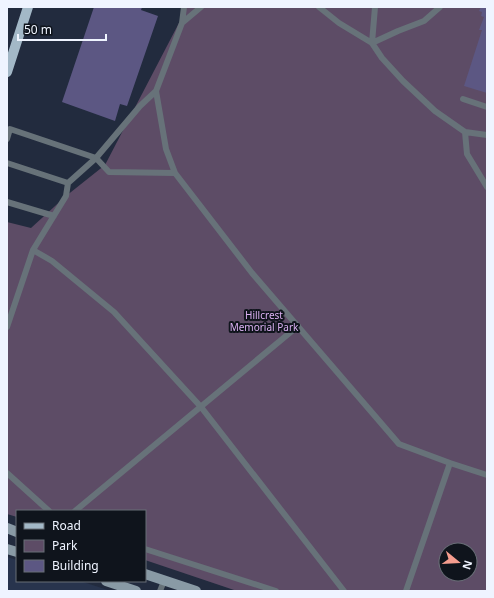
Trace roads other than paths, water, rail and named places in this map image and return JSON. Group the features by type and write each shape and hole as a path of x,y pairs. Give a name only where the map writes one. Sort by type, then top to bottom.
{"main road":[{"path":"7,72 28,7"},
{"path":"146,574 178,588 196,591"},
{"path":"109,582 136,591"}],"lane":[{"path":"7,327 33,250 66,196 68,183 96,158 140,106 156,91 182,23 184,7"},
{"path":"182,23 201,7"},
{"path":"319,7 340,23 372,43 382,58 434,111 466,132 487,135"},
{"path":"372,43 375,7"},
{"path":"372,43 424,21 440,7"},
{"path":"156,91 166,149 175,174 252,273 399,444 487,475"},
{"path":"463,98 487,107"},
{"path":"7,139 10,128 96,158 109,172 175,174"},
{"path":"466,132 467,154 487,187"},
{"path":"7,163 68,183"},
{"path":"7,202 54,216"},
{"path":"33,250 52,261 114,312 201,407 344,591"},
{"path":"76,510 298,326"},
{"path":"406,591 450,462"},
{"path":"7,473 48,510"},
{"path":"146,549 276,591"},
{"path":"160,591 164,581"}],"park label":[{"name":"Hillcrest Memorial Park","path":"264,320"}]}
